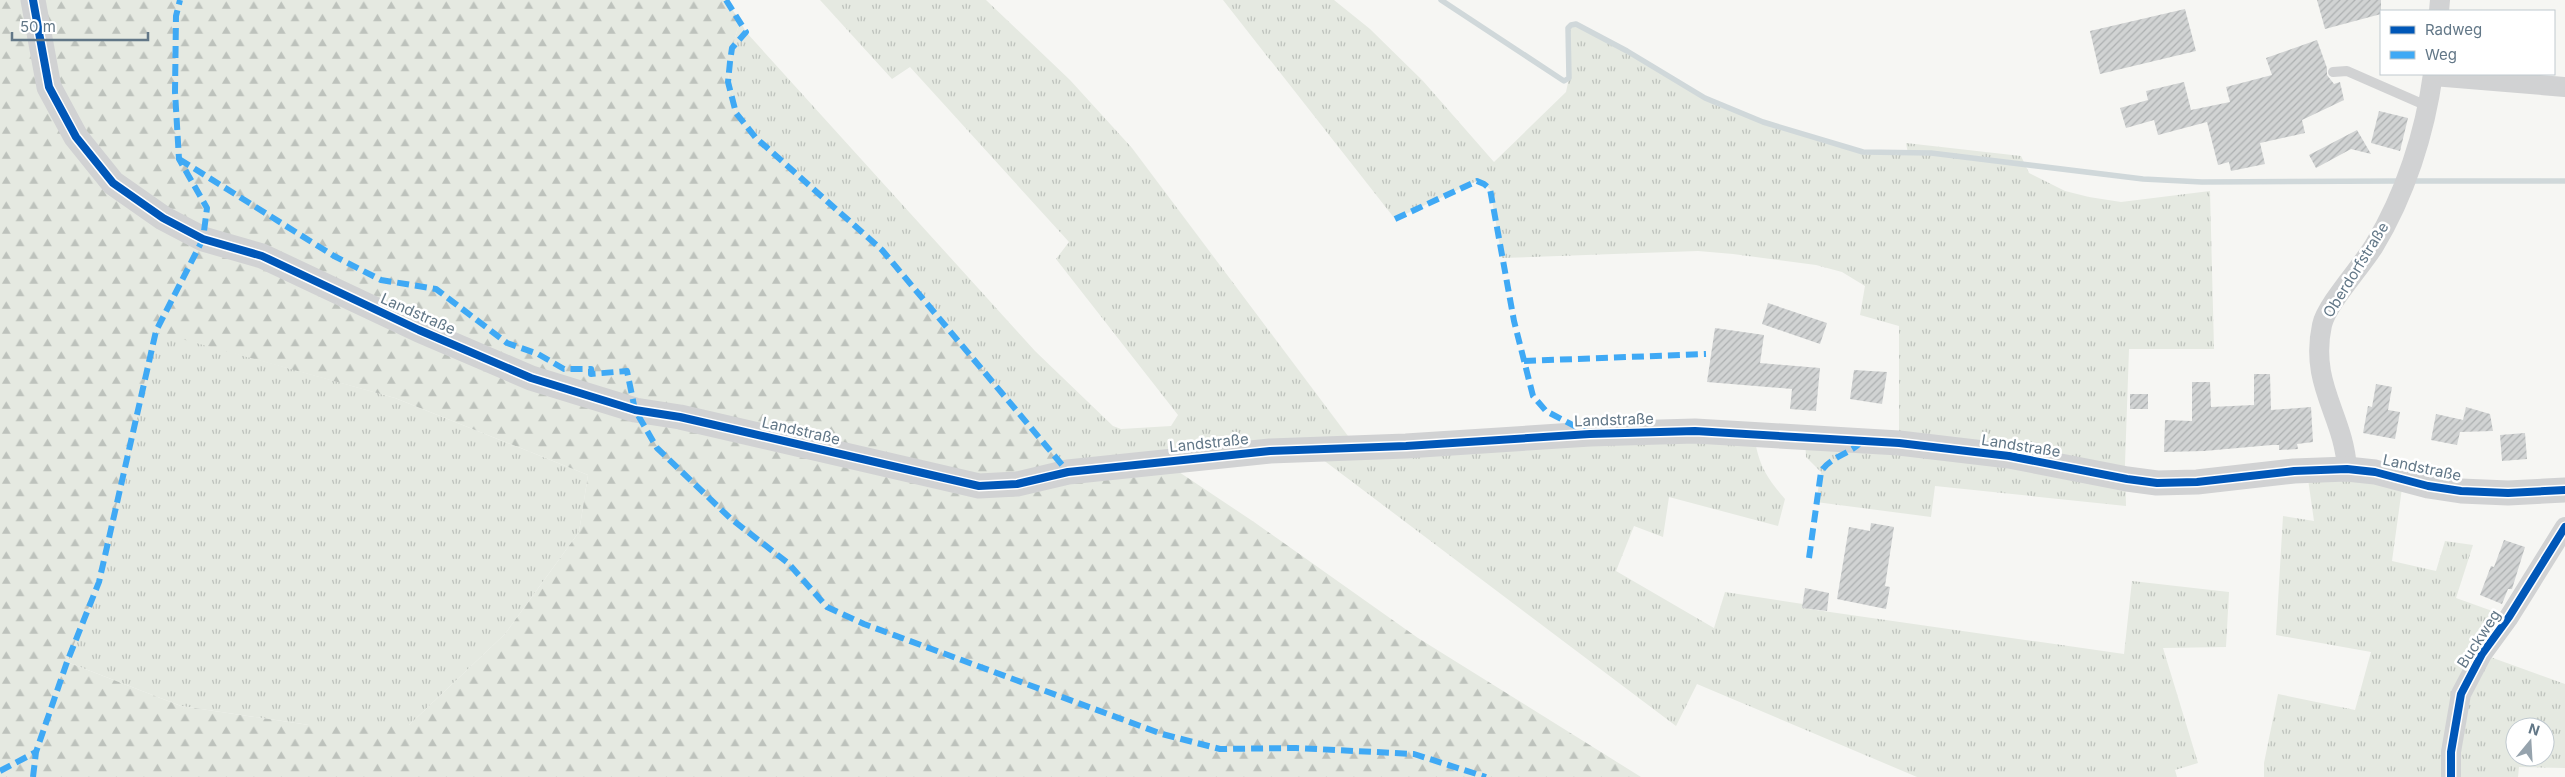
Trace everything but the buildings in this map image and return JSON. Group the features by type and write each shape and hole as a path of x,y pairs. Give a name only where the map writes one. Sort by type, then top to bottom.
{"street":[{"name":"Landstraße","path":"34,0 50,87 76,137 113,183 171,222 203,239 262,256 419,330 531,378 634,410 680,417 979,486 1017,484 1068,472 1270,451 1406,446 1590,434 1695,431 1899,443 2009,456 2157,483 2197,482 2294,471 2347,469 2375,472 2428,486 2461,491 2508,493 2565,490"},
{"name":"Oberdorfstraße","path":"2347,469 2346,447 2324,389 2318,357 2322,323 2382,232 2410,168 2427,106 2433,75"},
{"path":"2433,75 2565,87"},
{"name":"Buckweg","path":"2451,777 2451,752 2462,694 2482,654 2509,617 2565,527"}],"lane":[{"path":"2334,72 2347,71 2427,106"}],"green space":[{"path":"0,0 726,0 740,21 732,48 728,82 736,113 756,138 882,250 1068,472 1164,462 1254,522 1418,638 1641,777 0,777","holes":["156,332 395,398 588,475 579,532 505,634 409,725 309,725 181,706 67,662 99,582"]},
{"path":"820,0 986,0 1070,80 1132,148 1357,448 1754,434 1760,461 1772,483 1785,499 1778,526 1669,497 1663,537 1634,526 1616,571 1714,628 1725,592 1803,604 1802,608 2124,654 2132,581 2229,592 2226,647 2163,648 2198,763 2175,770 2177,777 1917,777 1697,684 1676,726 1310,450 1068,472 882,250 756,138 736,113 728,82 732,48 740,21 746,32 1035,351 1113,426 1121,429 1171,426 1178,415 1056,259 1069,242 910,67 892,79"},
{"path":"1223,0 1334,0 1370,29 1423,81 1494,162 1566,92 1569,78 1568,28 1576,24 1627,51 1705,98 1763,122 1863,152 1908,154 1906,143 2021,156 2029,173 2065,191 2121,202 2210,191 2214,349 2129,349 2125,464 2126,506 1935,486 1931,517 1816,502 1821,472 1806,457 1805,437 1899,443 1899,326 1860,315 1865,286 1842,272 1816,265 1698,251 1502,258 1490,189 1477,181 1395,219"},
{"path":"156,331 395,398 588,475 579,532 505,634 409,725 309,725 181,706 67,662 99,582"},
{"path":"2308,479 2360,481 2402,488 2392,561 2436,571 2445,541 2473,545 2456,598 2509,617 2482,654 2565,684 2565,768 2519,767 2518,777 2264,777 2264,763 2278,694 2355,710 2371,652 2276,635 2283,516 2314,521"}],"waterway":[{"path":"1441,0 1564,81 1569,78 1568,28 1576,24 1627,51 1705,98 1763,122 1863,152 1931,153 2143,179 2202,182 2401,181"},
{"path":"2410,181 2565,181"}],"marked path":[{"path":"33,777 36,752 67,662 99,582 156,331 203,239 207,208 179,159 175,92 176,16 180,0"},
{"path":"726,0 746,32 732,48 730,62 728,82 736,113 756,138 882,250 1068,472"},
{"path":"179,159 334,256 381,280 436,289 507,343 538,354 564,369 591,369 591,374 627,371 635,410 657,448 730,518 788,563 827,607 864,624 1162,734 1220,749 1296,748 1414,754 1486,777"},
{"path":"1395,219 1477,181 1490,189 1514,321 1533,396 1546,411 1586,432"},
{"path":"1524,361 1706,354"},
{"path":"1809,558 1821,472 1829,463 1862,441"},
{"path":"0,771 36,752"}],"cycle path":[{"path":"33,0 49,87 76,137 113,183 163,218 203,239 262,256 419,330 531,378 635,410 680,417 979,486 1017,484 1068,472 1270,451 1406,446 1590,434 1695,431 1899,443 2009,456 2157,483 2197,482 2294,471 2347,469 2375,472 2428,486 2461,491 2508,493 2565,490"},
{"path":"2451,777 2451,752 2461,694 2482,654 2509,617 2565,527"}]}
